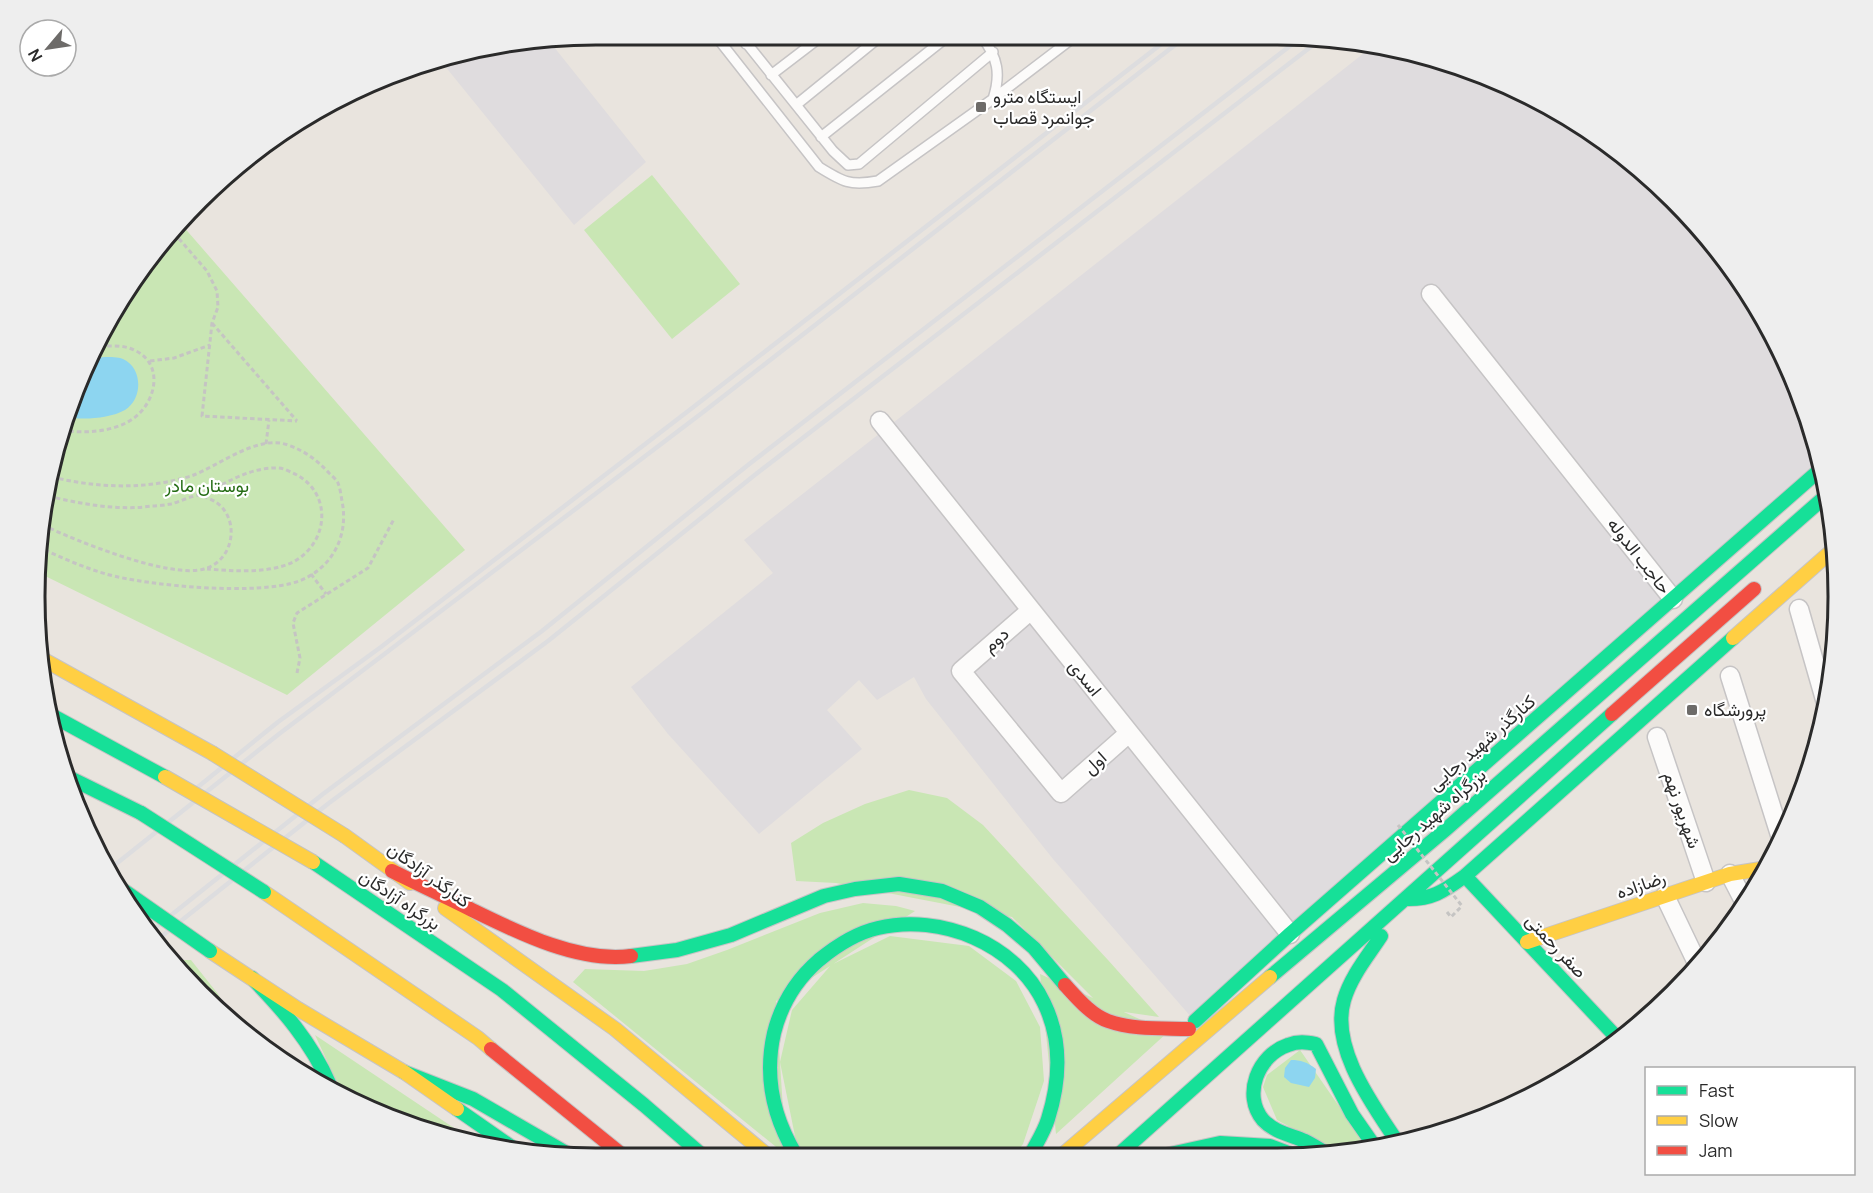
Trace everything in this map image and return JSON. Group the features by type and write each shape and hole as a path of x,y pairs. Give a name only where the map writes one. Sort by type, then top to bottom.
{"main road":[{"name":"کنارگذر شهید رجایی","path":"1178,1055 1189,1029 1204,1011 1814,475"},
{"name":"بزرگراه شهید رجایی","path":"1070,1148 1445,830 1819,502"},
{"path":"1406,899 1421,901 1435,897 1465,876 1826,556"},
{"path":"1126,1148 1760,584"},
{"path":"48,649 121,702"},
{"name":"کنارگذر آزادگان","path":"50,664 212,753 345,836 615,1029 759,1148"},
{"name":"بزرگراه آزادگان","path":"60,720 313,862 502,990 694,1148"},
{"path":"77,781 141,813 264,892 478,1038 614,1148"},
{"path":"392,870 511,929 549,944 583,953 622,957 677,950 731,935 824,896 855,889 898,884 942,891 980,907 1007,925 1035,948 1082,1004 1107,1021 1134,1027 1189,1029"},
{"name":"رضازاده","path":"1527,942 1730,874 1755,870"},
{"name":"صفر رحمتی","path":"1465,876 1613,1033"},
{"path":"135,899 298,1009 404,1072 500,1139"},
{"path":"1393,1135 1354,1072 1342,1034 1342,1010 1350,987 1362,965 1406,899"},
{"path":"792,1148 779,1127 769,1080 774,1030 781,1007 812,965 835,947 857,935 880,927 911,924 940,927 984,941 1003,952 1021,968 1035,986 1054,1030 1057,1061 1056,1086 1049,1118 1034,1148"},
{"path":"252,978 283,1010 302,1034 326,1077"},
{"path":"1315,1147 1277,1131 1263,1121 1255,1108 1252,1094 1254,1080 1262,1065 1274,1051 1290,1042 1305,1040 1316,1044 1352,1114 1370,1139"},
{"path":"404,1072 473,1099 555,1146"},
{"path":"1197,1148 1220,1143 1276,1148"}],"street":[{"name":"حاجب الدوله","path":"1431,294 1658,580"},
{"name":"اسدی","path":"880,421 1290,934"},
{"path":"1799,609 1820,684"},
{"name":"دوم","path":"1031,610 961,671 1061,793"},
{"path":"1730,676 1777,826"},
{"name":"اول","path":"1061,793 1129,733"},
{"name":"شهریور نهم","path":"1657,737 1706,882"},
{"path":"1730,874 1740,894"},
{"path":"1665,896 1694,956"}],"lane":[{"path":"724,45 819,166 838,178 858,184 878,182 1064,45"},
{"path":"747,45 833,152 848,165 859,164 993,52"},
{"path":"771,75 810,45"},
{"path":"796,105 869,45"},
{"path":"821,137 937,45"},
{"path":"988,45 993,52 998,81 993,99"},
{"name":"حاجب الدوله","path":"1658,580 1673,599"}],"path":[{"path":"178,238 207,271 217,291 218,307 212,323 202,416 297,421 212,323"},
{"path":"150,361 174,358 210,345"},
{"path":"70,431 114,428 134,418 149,402 154,386 154,373 150,361 135,350 106,346"},
{"path":"266,444 269,420"},
{"path":"47,551 79,565 132,579 183,586 271,588 300,581 323,567 340,544 345,515 338,483 315,458 286,444 251,447 192,475 155,484 117,487 58,478"},
{"path":"50,528 68,537 167,568 189,571 205,569 242,571 266,569 292,562 311,548 322,526 320,500 307,480 282,467 256,469 202,495 171,504 146,507 107,506 73,503 55,498"},
{"path":"202,495 215,501 225,511 230,525 231,540 226,552 218,562 205,569"},
{"path":"297,673 300,658 293,623 297,613 368,568 394,519"},
{"path":"312,574 326,594"},
{"path":"1398,825 1462,906 1451,917"}],"shaded area":[{"path":"554,47 646,162 574,225 445,66 489,56"},
{"path":"1364,53 1454,74 1520,102 1583,138 1640,182 1691,233 1714,261 1754,321 1786,385 1799,419 1812,467 1192,1018 1053,859 926,699 914,677 877,700 859,680 827,710 862,749 759,834 668,734 631,687 773,573 744,540"}],"green space":[{"path":"652,175 740,284 672,339 584,230"},
{"name":"بوستان مادر","path":"186,229 465,550 287,695 46,576 56,489 74,419 87,385 119,321 138,290"},
{"path":"909,790 947,798 983,825 1159,1017 1104,1009 1012,917 836,883 796,881 791,843 823,823 865,804"},
{"path":"863,903 896,906 915,911 776,1001 786,1148 777,1148 573,982 585,969 644,971 687,964 820,913"},
{"path":"890,936 969,946 1016,981 1040,1027 1044,1081 1020,1148 801,1148 796,1141 780,1062 792,1010 831,965"},
{"path":"182,960 191,960 221,1000"},
{"path":"1040,974 1168,1032 1056,1134"},
{"path":"315,1035 456,1130 385,1106 337,1083"},
{"path":"1300,1050 1363,1141 1324,1146 1277,1120 1263,1087 1267,1075"}],"water":[{"path":"116,357 130,363 137,376 138,391 135,399 131,405 119,413 103,417 74,418 87,385 100,358"},
{"path":"1291,1060 1304,1062 1316,1069 1315,1078 1309,1087 1291,1083 1284,1077 1285,1068"}],"railway":[{"path":"188,795 278,722 381,647 1160,45"},
{"path":"115,865 279,734 702,413 1175,45"},
{"path":"156,927 323,794 542,631 748,465 1291,45"},
{"path":"162,936 329,803 548,641 756,474 1312,46"}],"traffic: fast":[{"path":"1195,1021 1290,934 1814,475"},
{"path":"1270,977 1445,830 1819,502"},
{"path":"1405,899 1437,894 1465,876 1733,638"},
{"path":"1126,1148 1612,714"},
{"path":"60,720 165,777"},
{"path":"77,781 141,813"},
{"path":"141,813 264,892"},
{"path":"313,862 502,990 694,1148"},
{"path":"1465,876 1613,1033"},
{"path":"631,956 677,950 731,935 824,896 855,889 899,884 942,891 980,907 1007,925 1034,948 1065,985"},
{"path":"135,899 210,951"},
{"path":"792,1148 776,1111 771,1081 771,1049 781,1012 804,975 832,950 870,930 902,924 927,925 951,930 996,949 1015,964 1031,982 1044,1003 1054,1031 1057,1075 1048,1119 1034,1148"},
{"path":"1381,936 1351,983 1344,1000 1341,1018 1343,1037 1356,1075 1393,1135"},
{"path":"252,978 295,1027 314,1054 326,1077"},
{"path":"1315,1147 1272,1128 1263,1120 1254,1099 1256,1077 1268,1057 1277,1050 1295,1043 1316,1044 1352,1114 1370,1139"},
{"path":"404,1072 473,1099 555,1146"},
{"path":"457,1109 500,1139"},
{"path":"1197,1148 1220,1143 1275,1148"}],"traffic: slow":[{"path":"1733,638 1826,556"},
{"path":"49,663 212,753"},
{"path":"212,753 345,836"},
{"path":"165,777 313,862"},
{"path":"345,836 410,883"},
{"path":"1527,942 1730,874 1755,870"},
{"path":"264,892 491,1049"},
{"path":"445,908 615,1029 759,1148"},
{"path":"210,951 298,1009 404,1072 457,1109"},
{"path":"1070,1148 1270,977"}],"traffic: jam":[{"path":"1612,714 1754,589"},
{"path":"392,871 548,944 590,955 631,956"},
{"path":"1065,985 1079,1001 1108,1021 1138,1027 1189,1029"},
{"path":"491,1049 614,1148"}],"place":[{"name":"ایستگاه مترو جوانمرد قصاب","path":"981,107"},
{"name":"پرورشگاه","path":"1692,710"}]}
